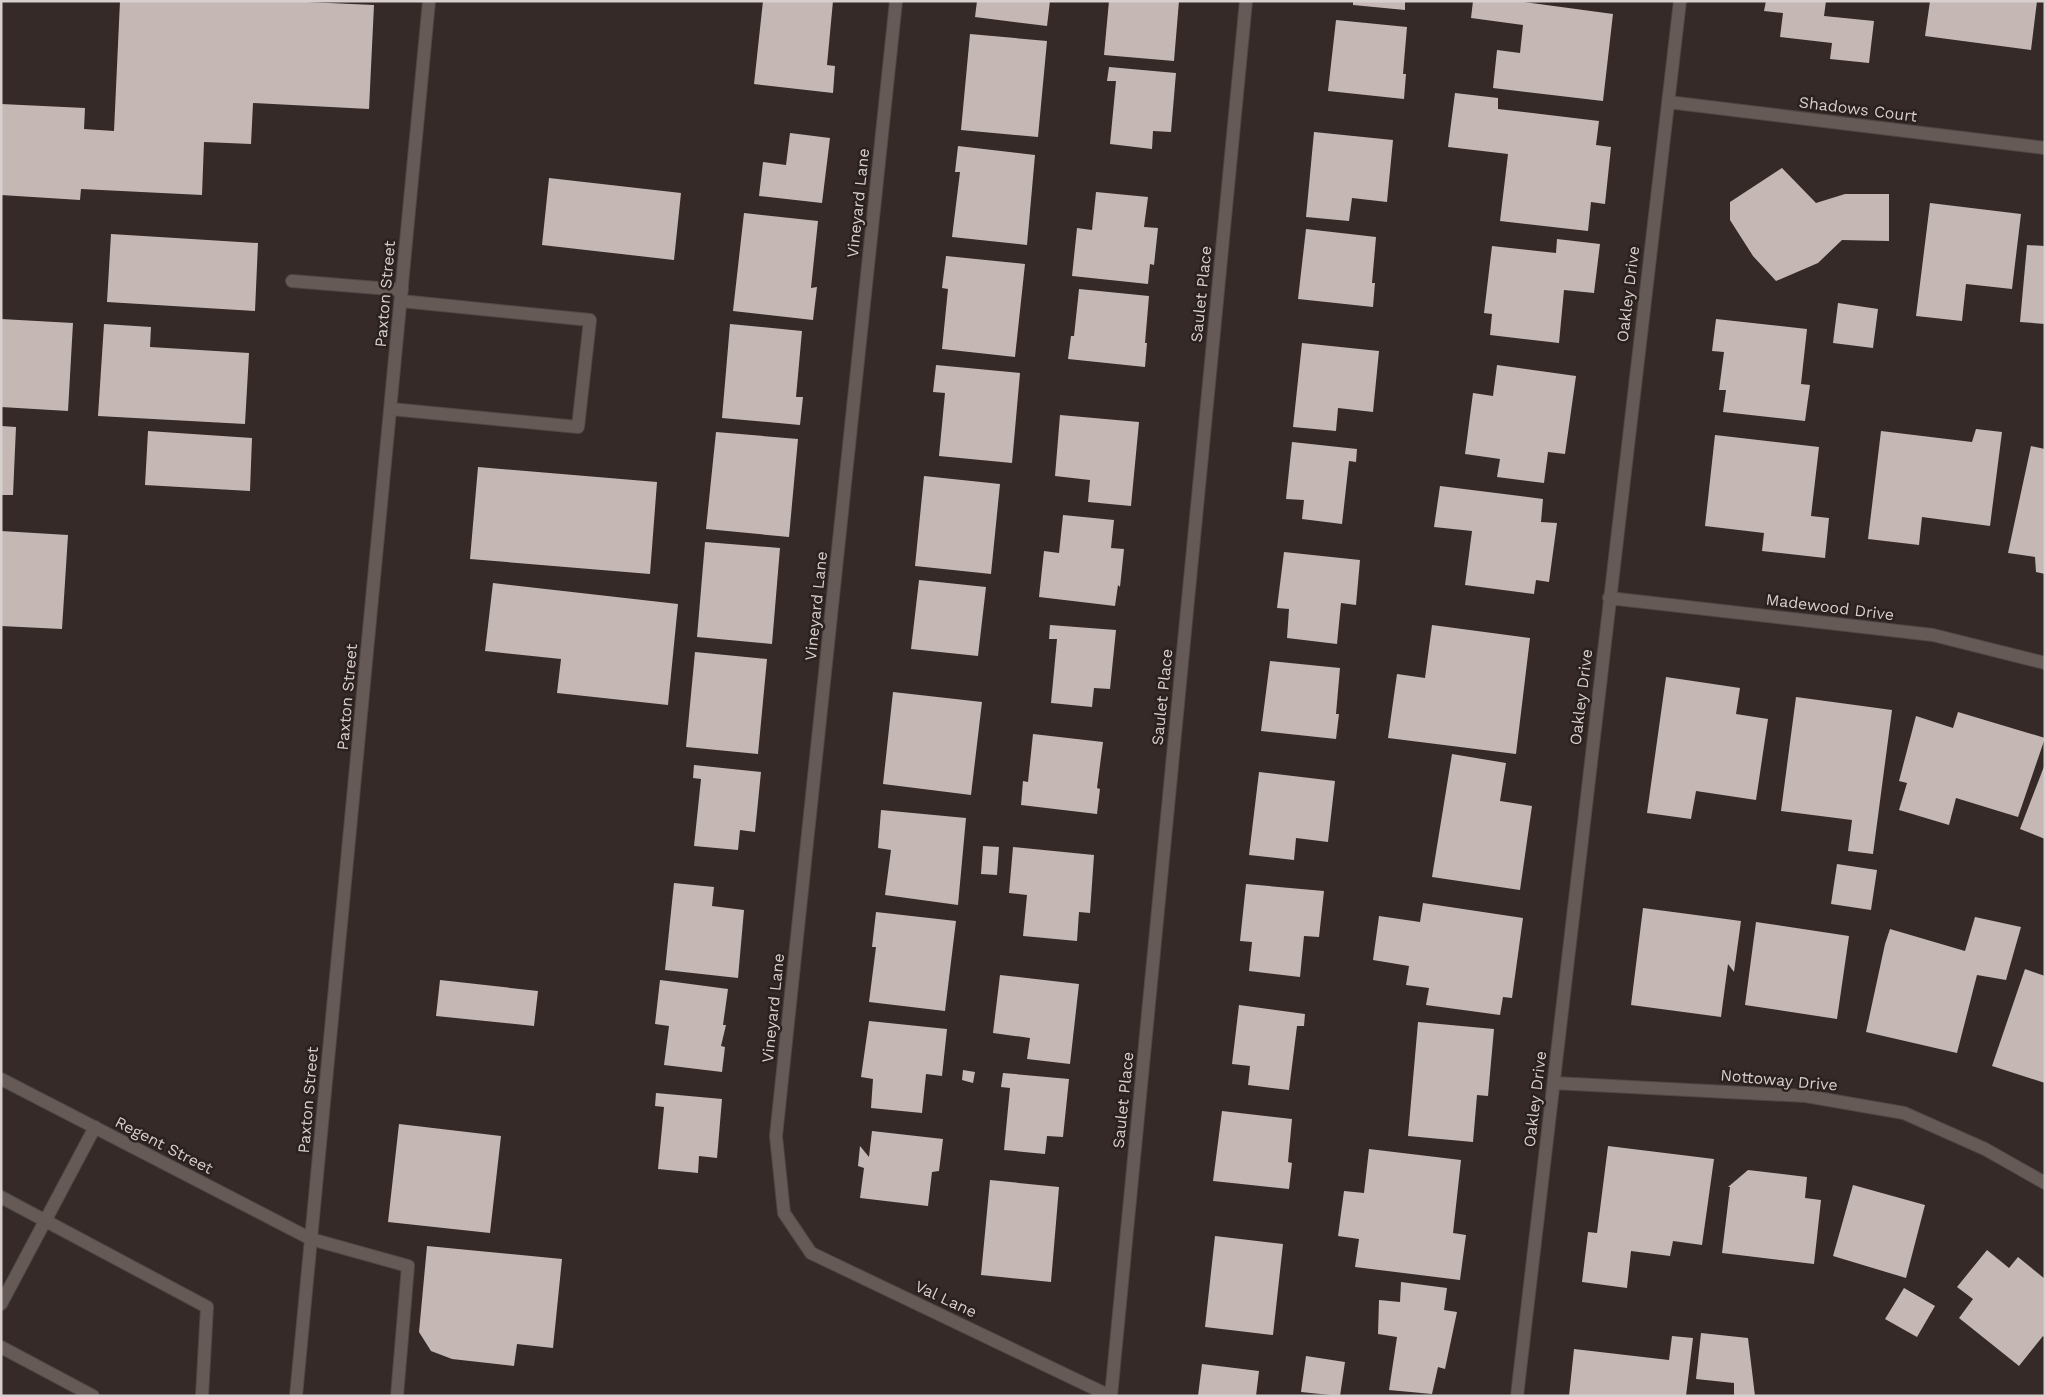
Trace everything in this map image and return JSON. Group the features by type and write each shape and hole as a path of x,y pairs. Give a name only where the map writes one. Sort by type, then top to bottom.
{"street":[{"name":"Paxton Street","path":"296,1396 429,1"},
{"name":"Vineyard Lane","path":"784,1214 776,1136 896,1"},
{"name":"Saulet Place","path":"1111,1396 1246,1"},
{"name":"Oakley Drive","path":"1517,1396 1680,1"},
{"name":"Shadows Court","path":"1668,102 2045,148"},
{"path":"292,281 590,320 578,427 391,409"},
{"name":"Madewood Drive","path":"1609,598 1933,635 2045,662"},
{"name":"Regent Street","path":"1,1079 311,1239 408,1266 397,1396"},
{"name":"Nottoway Drive","path":"1554,1083 1806,1096 1904,1113 1985,1149 2045,1183"},
{"path":"1,1304 95,1128"},
{"path":"1,1197 207,1307 202,1396"},
{"name":"Val Lane","path":"784,1214 810,1253 1111,1396"},
{"path":"1,1347 93,1396"}],"building":[{"path":"120,1 284,1 374,5 369,109 253,103 251,144 204,142 202,195 81,189 80,200 1,195 1,104 85,108 84,129 114,131"},
{"path":"763,1 833,1 827,65 835,66 833,93 754,84"},
{"path":"977,1 1050,1 1047,26 975,17"},
{"path":"1109,1 1179,1 1174,61 1104,55"},
{"path":"1353,1 1405,1 1405,10 1353,5"},
{"path":"1473,1 1516,1 1613,14 1603,101 1493,88 1497,50 1520,53 1523,25 1471,18"},
{"path":"1766,1 1826,1 1824,16 1874,21 1869,63 1830,59 1832,43 1780,37 1783,13 1764,11"},
{"path":"1930,1 2037,1 2031,50 1925,36"},
{"path":"1336,20 1407,27 1403,74 1406,74 1404,99 1328,91"},
{"path":"970,34 1047,41 1038,137 961,130"},
{"path":"1109,67 1176,73 1171,132 1153,131 1152,149 1110,144 1116,81 1107,81"},
{"path":"1455,93 1498,98 1498,109 1599,121 1596,145 1611,147 1605,204 1591,202 1588,231 1500,221 1508,154 1448,147"},
{"path":"1314,132 1393,140 1387,202 1352,198 1349,221 1306,217"},
{"path":"790,133 830,138 822,203 759,196 763,162 786,165"},
{"path":"958,146 1035,155 1027,245 952,237 960,172 955,172"},
{"path":"1782,168 1816,203 1845,194 1889,194 1889,241 1842,240 1818,263 1776,281 1753,256 1730,220 1730,202"},
{"path":"549,178 681,193 674,260 542,245"},
{"path":"1096,192 1148,197 1144,227 1158,228 1154,265 1150,264 1148,284 1072,276 1077,228 1092,230"},
{"path":"1930,203 2021,214 2012,289 1966,284 1962,321 1916,316"},
{"path":"744,213 818,221 811,288 817,287 813,320 733,311"},
{"path":"1306,229 1376,237 1372,283 1375,283 1373,307 1298,299"},
{"path":"111,234 258,243 255,311 107,302"},
{"path":"1557,239 1600,244 1594,293 1564,290 1559,343 1490,335 1492,314 1484,313 1492,246 1556,253"},
{"path":"2027,245 2045,246 2045,324 2020,322"},
{"path":"946,256 1025,264 1015,357 942,349 948,289 942,288"},
{"path":"1079,289 1149,296 1145,367 1068,359 1071,336 1074,336"},
{"path":"1838,303 1878,309 1873,348 1833,343"},
{"path":"1,319 73,323 68,411 1,407"},
{"path":"1716,319 1807,329 1801,384 1810,385 1805,421 1723,412 1726,390 1719,390 1724,352 1712,351"},
{"path":"104,324 151,327 150,347 249,353 245,424 98,416"},
{"path":"730,324 802,331 796,397 803,397 800,425 722,418"},
{"path":"1302,343 1379,351 1373,412 1338,408 1336,431 1293,427"},
{"path":"936,365 1020,373 1012,463 939,456 945,393 933,392"},
{"path":"1497,365 1576,376 1565,454 1548,452 1544,483 1497,477 1500,459 1465,454 1473,393 1493,396"},
{"path":"1060,415 1139,422 1131,506 1088,502 1090,480 1055,476"},
{"path":"1,426 16,427 13,495 1,495"},
{"path":"1976,429 2002,432 1990,526 1922,517 1919,545 1868,539 1881,431 1972,442"},
{"path":"148,431 252,438 250,491 145,485"},
{"path":"716,432 798,439 789,537 706,529"},
{"path":"1715,435 1819,447 1811,516 1829,518 1825,558 1762,551 1764,533 1705,526"},
{"path":"1292,442 1357,449 1356,462 1349,461 1342,524 1302,519 1304,500 1286,499"},
{"path":"2031,446 2045,449 2045,574 2036,572 2035,557 2008,553"},
{"path":"478,467 657,482 650,574 470,559"},
{"path":"924,476 1000,484 991,574 915,566"},
{"path":"1440,486 1543,499 1541,522 1557,523 1549,582 1536,580 1534,594 1465,585 1472,531 1434,527"},
{"path":"1063,515 1114,520 1111,548 1124,549 1120,587 1118,585 1115,606 1039,597 1044,551 1059,553"},
{"path":"1,531 68,535 62,629 1,626"},
{"path":"705,542 780,548 772,644 697,637"},
{"path":"1284,552 1360,560 1356,605 1341,603 1337,644 1287,638 1289,609 1277,608"},
{"path":"919,580 986,587 978,656 911,649"},
{"path":"493,583 678,604 668,705 557,693 561,659 485,651"},
{"path":"1050,625 1116,630 1110,689 1094,688 1092,707 1051,703 1057,639 1049,639"},
{"path":"1432,625 1530,638 1516,754 1388,738 1397,674 1425,678"},
{"path":"695,652 767,659 758,754 686,747"},
{"path":"1270,661 1340,668 1336,714 1339,714 1336,739 1261,731"},
{"path":"1666,677 1740,688 1736,714 1768,719 1756,800 1696,791 1691,819 1647,813"},
{"path":"893,692 982,702 971,795 883,784"},
{"path":"1796,697 1892,710 1873,854 1848,851 1852,820 1781,811"},
{"path":"1958,712 2045,738 2018,817 1956,798 1949,825 1899,810 1907,783 1899,781 1916,716 1953,728"},
{"path":"1033,734 1103,742 1097,788 1100,789 1097,814 1021,805 1023,781 1028,782"},
{"path":"1452,754 1506,763 1500,801 1532,806 1520,890 1432,877"},
{"path":"2045,764 2045,839 2020,829"},
{"path":"694,765 761,772 755,832 740,830 738,850 694,846 701,779 693,778"},
{"path":"1259,772 1335,781 1328,842 1296,838 1294,860 1249,855"},
{"path":"881,810 966,818 958,905 885,895 891,850 878,848"},
{"path":"983,846 999,847 997,875 981,874"},
{"path":"1013,847 1094,855 1090,913 1079,912 1077,941 1023,936 1027,895 1009,893"},
{"path":"1837,864 1877,870 1871,910 1831,904"},
{"path":"674,883 714,887 712,906 744,910 738,978 665,970"},
{"path":"1246,884 1324,891 1319,937 1304,936 1300,977 1249,971 1252,942 1240,941"},
{"path":"1423,903 1523,918 1512,998 1503,997 1500,1015 1426,1005 1429,988 1406,985 1409,966 1373,960 1379,916 1420,922"},
{"path":"1643,908 1741,921 1734,972 1728,964 1721,1017 1631,1005"},
{"path":"876,912 956,921 945,1011 869,1002 876,947 872,947"},
{"path":"1975,917 2021,927 2006,980 1977,975 1957,1053 1866,1032 1890,929 1965,951"},
{"path":"1756,922 1849,936 1837,1019 1745,1005"},
{"path":"2025,969 2045,976 2045,1083 1992,1066"},
{"path":"1000,975 1079,984 1070,1064 1027,1059 1030,1038 993,1033"},
{"path":"440,980 538,991 534,1026 436,1016"},
{"path":"660,980 728,989 723,1025 726,1025 721,1046 725,1047 722,1072 664,1065 669,1026 655,1024"},
{"path":"1239,1005 1305,1014 1304,1026 1297,1026 1289,1090 1248,1085 1250,1066 1232,1064"},
{"path":"869,1021 947,1029 942,1076 926,1074 922,1113 871,1108 873,1079 861,1077"},
{"path":"1418,1022 1494,1029 1488,1096 1477,1095 1473,1142 1408,1136"},
{"path":"963,1070 975,1072 973,1083 962,1080"},
{"path":"1003,1073 1069,1079 1063,1137 1047,1136 1045,1154 1004,1150 1010,1088 1001,1087"},
{"path":"656,1093 722,1099 717,1158 699,1156 698,1173 658,1169 664,1107 655,1106"},
{"path":"1222,1111 1292,1119 1288,1162 1292,1163 1289,1189 1213,1181"},
{"path":"399,1124 501,1136 490,1233 388,1222"},
{"path":"872,1131 943,1139 939,1171 932,1172 928,1206 860,1198 864,1168 858,1166 860,1146 869,1157"},
{"path":"1608,1146 1714,1159 1702,1245 1673,1241 1670,1256 1631,1251 1627,1288 1582,1282 1588,1232 1597,1233"},
{"path":"1369,1149 1461,1160 1453,1233 1466,1235 1460,1280 1355,1267 1359,1239 1338,1236 1344,1191 1364,1193"},
{"path":"1748,1170 1807,1177 1805,1198 1821,1200 1814,1264 1722,1253 1730,1187 1728,1187"},
{"path":"990,1180 1059,1187 1051,1282 981,1275"},
{"path":"1853,1185 1925,1205 1906,1278 1833,1256"},
{"path":"1215,1236 1283,1244 1273,1335 1205,1327"},
{"path":"427,1246 562,1259 553,1348 517,1344 514,1366 452,1359 431,1351 419,1332"},
{"path":"1987,1250 2009,1268 2018,1257 2045,1279 2045,1338 2043,1336 2019,1366 1959,1318 1973,1299 1957,1287"},
{"path":"1401,1282 1447,1288 1444,1310 1457,1312 1445,1369 1438,1367 1432,1394 1389,1390 1397,1337 1378,1334 1379,1300 1400,1302"},
{"path":"1904,1288 1935,1306 1917,1337 1885,1319"},
{"path":"1701,1333 1748,1338 1755,1396 1734,1396 1734,1383 1696,1379"},
{"path":"1672,1336 1693,1338 1686,1396 1569,1396 1574,1349 1669,1360"},
{"path":"1306,1356 1345,1362 1340,1396 1301,1392"},
{"path":"1202,1364 1259,1371 1256,1396 1198,1396"}]}
